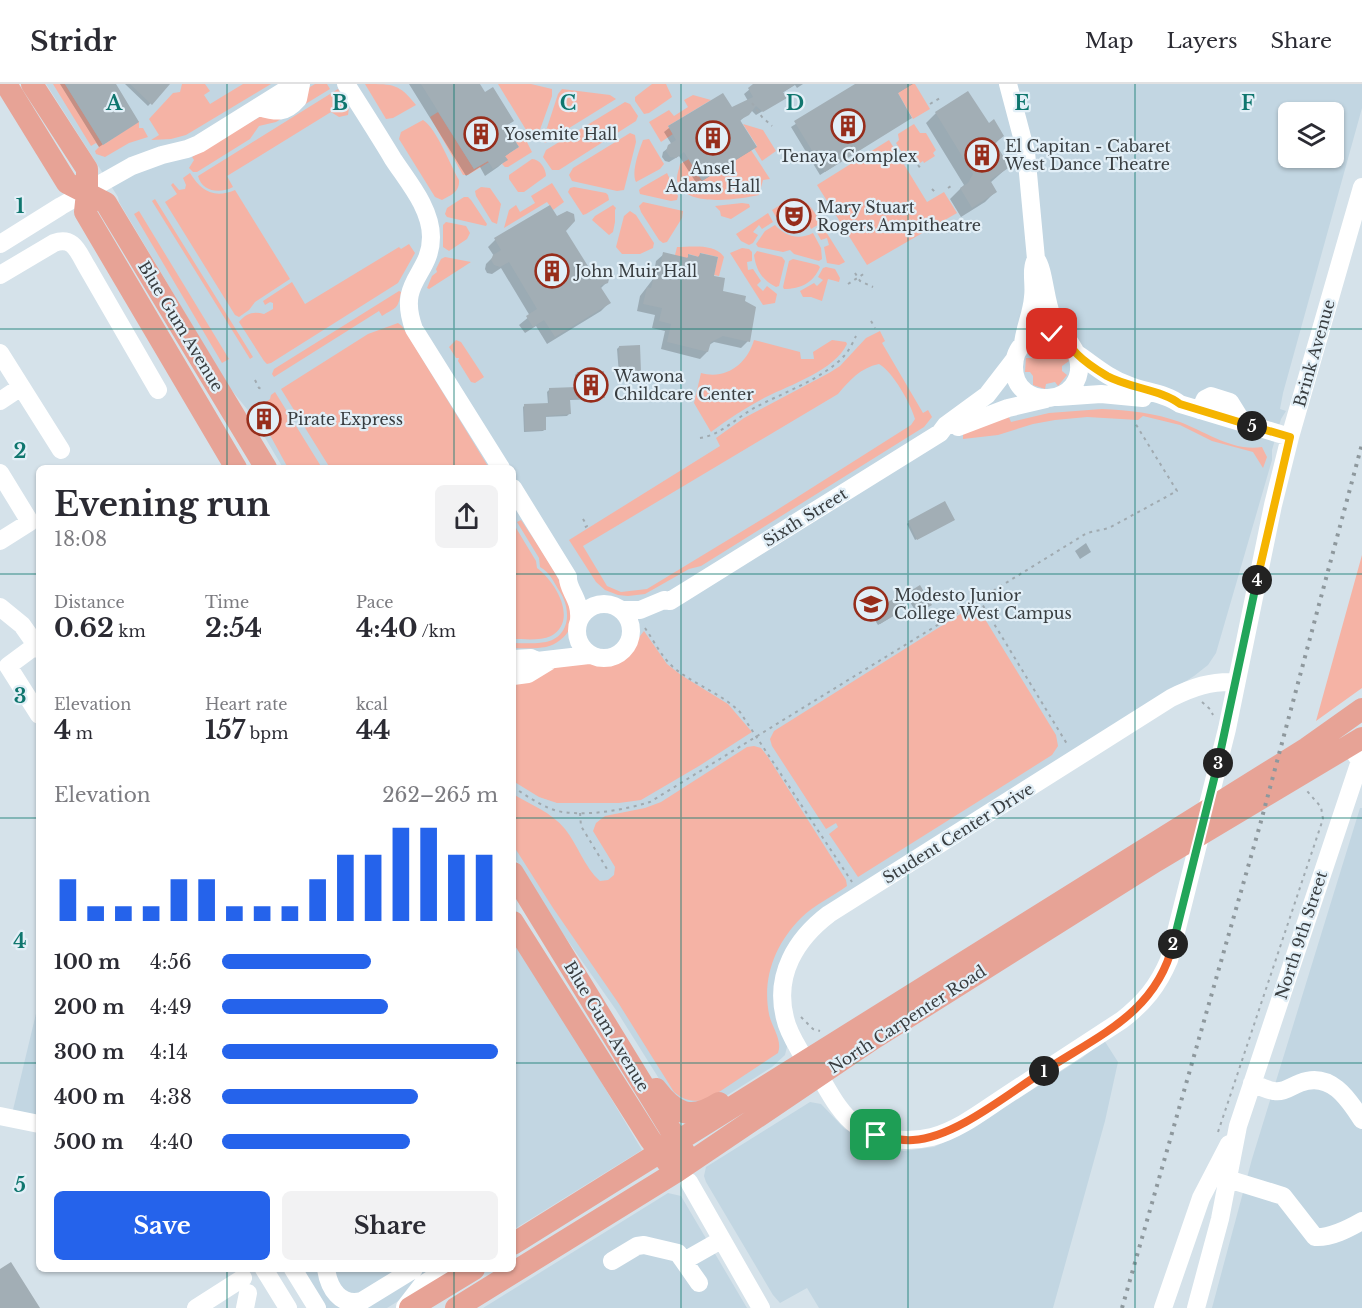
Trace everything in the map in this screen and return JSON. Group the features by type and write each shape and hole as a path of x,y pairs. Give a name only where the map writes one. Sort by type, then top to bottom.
{"main road":[{"name":"Blue Gum Avenue","path":"6,84 68,183 106,203 265,465"},
{"name":"Blue Gum Avenue","path":"32,84 87,170 84,212 234,465"},
{"name":"North Carpenter Road","path":"456,1308 685,1172 812,1067 1162,837 1307,748 1362,709"},
{"name":"North Carpenter Road","path":"516,1242 669,1147 812,1067 1156,861 1301,782 1356,742"},
{"name":"Blue Gum Avenue","path":"516,878 597,1008 669,1147"},
{"name":"Blue Gum Avenue","path":"516,929 685,1172"},
{"path":"597,1008 660,1095 668,1103 686,1113 695,1114 708,1110 777,1068 812,1067"},
{"path":"410,1308 469,1272"}],"street":[{"path":"0,244 61,206 146,160 193,147 295,84"},
{"path":"259,107 282,111 298,99 301,84"},
{"path":"346,84 428,218 431,236 428,253 409,293 410,314 414,329 499,465"},
{"path":"1008,84 1026,152 1036,259 1033,265 1032,308 1014,370 1022,388 1039,398 1101,394 1137,397 1172,405 1180,404"},
{"name":"Brink Avenue","path":"1162,974 1169,960 1227,729 1271,516 1290,437 1362,187"},
{"path":"0,275 64,239 75,247 158,390"},
{"path":"87,267 108,254"},
{"path":"1036,259 1040,264 1048,305 1072,347 1079,368 1078,376 1071,388 1054,398"},
{"path":"1018,352 1036,335 1060,337 1105,375 1127,385 1173,399 1180,404 1290,437"},
{"name":"Sixth Street","path":"638,632 642,623 668,606 670,601 940,433 946,425 987,395 1018,352"},
{"path":"0,353 62,450"},
{"path":"0,401 21,387"},
{"name":"Sixth Street","path":"940,433 950,432 1004,409 1054,398"},
{"path":"0,473 30,522 0,541"},
{"path":"516,493 568,577 568,582 578,602 580,645 590,655"},
{"path":"568,577 574,579 587,595 602,604"},
{"name":"Sixth Street","path":"621,610 640,610 664,600 670,601"},
{"path":"602,604 609,604 621,610 638,632 614,657 600,658 590,655 537,661 522,658 561,648 589,608 602,604"},
{"path":"0,607 22,625 36,643"},
{"path":"36,647 8,666 36,710"},
{"path":"516,676 528,674 551,660"},
{"name":"Student Center Drive","path":"1162,974 1146,1000 1122,1020 967,1121 934,1136 915,1140 897,1140 876,1135 849,1120 812,1067 785,1020 782,1000 784,978 796,946 813,926 830,914 1172,698 1200,685 1236,682"},
{"name":"North 9th Street","path":"1196,1308 1220,1219 1220,1177 1359,761 1356,742"},
{"path":"516,925 539,914"},
{"path":"1252,1083 1275,1092 1291,1089 1299,1083 1317,1080 1331,1084 1347,1096 1362,1120"},
{"path":"0,1116 36,1118"},
{"name":"Blue Gum Avenue","path":"685,1172 761,1308"},
{"path":"1220,1177 1283,1196 1315,1237 1324,1238 1362,1221"},
{"name":"North 9th Street","path":"1165,1306 1201,1198 1220,1177"},
{"path":"684,1261 721,1240"},
{"path":"612,1261 637,1246 644,1245 678,1253 699,1283"},
{"path":"266,1272 288,1308"},
{"path":"295,1272 317,1308"},
{"path":"327,1272 336,1294 352,1304 362,1301 409,1272"},
{"path":"404,1308 423,1285 443,1272"},
{"path":"196,1308 245,1293"},
{"path":"217,1308 245,1293"}],"path":[{"path":"930,104 942,97"},
{"path":"753,103 762,117 772,126"},
{"path":"918,165 921,169"},
{"path":"855,273 860,281 873,287"},
{"path":"848,284 865,273"},
{"path":"871,321 875,328"},
{"path":"700,438 711,436 754,408 803,384 825,370 845,356 856,336"},
{"path":"255,380 259,388 263,390"},
{"path":"516,789 561,812 580,813 631,807 650,802 1087,533 1109,528 1177,491 1135,423"},
{"path":"583,519 587,526 584,528"},
{"path":"979,599 1067,744"},
{"path":"638,632 669,663 732,704 757,736 855,888"},
{"path":"1218,1131 1323,819 1321,807 1301,782"},
{"path":"580,813 581,826 607,869"},
{"path":"797,1011 807,1024 821,1032"}],"shaded area":[{"name":"Modesto Junior College West Campus","path":"46,84 1362,84 1362,108 1283,393 1280,409 1286,411 1281,419 1272,450 1272,460 1216,653 1208,665 1194,676 1067,757 792,941 785,1055 772,1067 715,1103 691,1108 663,1085 516,860 516,465 281,465 251,414 229,387 118,197"},
{"path":"53,84 65,84 103,145 139,121 139,128 143,128 148,137 129,143 105,157 96,154 95,151 99,147 96,143 91,146"},
{"path":"182,84 205,84 210,91 204,95 210,104 243,84 271,84 186,135 171,139 151,140 159,135 149,119 173,93 180,92"},
{"path":"315,84 327,84 330,89 276,122 259,126 250,139 197,172 189,168 194,160 192,157"},
{"path":"365,84 390,85 400,89 416,105 393,118 386,119"},
{"path":"498,84 531,84 552,89 552,96 536,141 531,138"},
{"path":"652,84 666,84 672,97 644,114 635,101 635,97"},
{"path":"915,84 930,109 913,119 898,93"},
{"path":"338,89 349,108 348,115 339,117 331,112 227,176 233,187 217,191 207,188 200,181 198,176"},
{"path":"562,89 610,95 616,99 545,143 543,140 558,94"},
{"path":"693,95 711,100 668,126 673,134 661,142 649,122 669,110 674,116 688,107 684,100"},
{"path":"625,102 630,104 638,116 636,121 559,170 552,170 543,157 546,150"},
{"path":"438,112 474,169 489,162 468,175 463,175 430,117"},
{"path":"423,120 438,139 459,180 452,195 442,200 435,197 399,139 401,132"},
{"path":"743,124 763,130 776,151 762,161 754,148 757,146"},
{"path":"914,124 920,133 926,133 936,150 933,153 935,156 924,163 923,161 920,163 917,157 908,162 896,143 899,140 898,134"},
{"path":"630,133 635,135 636,142 624,190 617,191 572,181 569,175 573,168"},
{"path":"522,138 526,140 532,152 505,167 502,164 507,160 505,156 519,147 516,142"},
{"path":"649,139 664,164 660,169 636,182 634,173 638,155 643,140"},
{"path":"889,140 927,202 944,192 957,213 867,265 817,185"},
{"path":"751,150 770,179 763,180 759,195 727,200 702,199 683,191 677,181 680,164 689,159"},
{"path":"532,159 542,165 546,176 524,192 518,192 509,179 509,175"},
{"path":"190,173 199,185 209,192 221,194 235,190 290,279 255,302 239,317 235,315 165,202 177,194 171,185 173,183 179,190 185,189 183,178"},
{"path":"667,173 678,196 677,200 671,201 640,194 641,188"},
{"path":"552,183 564,202 553,210 547,202 504,228 509,210 516,205 520,212 535,203 531,196"},
{"path":"481,187 490,188 501,204 497,224 492,222 476,196 475,191"},
{"path":"574,187 606,193 609,200 583,215 568,192"},
{"path":"464,197 471,200 487,224 486,226 447,217 445,214 447,208"},
{"path":"155,199 253,357 250,359 152,201"},
{"path":"790,199 806,203 821,223 811,229 803,212 792,207 776,217 772,210"},
{"path":"643,202 683,211 682,218 667,242 663,243 659,240 641,212 639,206"},
{"path":"749,204 750,207 731,219 721,216 715,206"},
{"path":"613,205 616,208 615,222 613,232 609,235 592,220"},
{"path":"139,211 229,359 222,363 134,214"},
{"path":"630,211 636,215 654,243 653,248 640,254 622,254 616,247 624,216"},
{"path":"768,213 773,222 762,229 759,225 753,232 758,235 753,243 749,245 741,241 736,234"},
{"path":"446,222 466,226 470,233 467,239 449,251 443,247 443,225"},
{"path":"775,225 793,236 813,233 821,248 822,259 819,261 794,254 790,250 783,252 758,247 756,244 765,231"},
{"path":"823,227 845,262 839,265 827,263 824,247 829,245 827,238 821,240 816,231"},
{"path":"409,244 415,253 398,283 271,363 267,364 264,361 239,322 250,313 264,314 273,309 273,303 265,305 263,301 292,282 305,304 399,247 401,249"},
{"path":"677,247 702,247 720,253 724,257 719,276 714,275 718,257 701,253 699,257 689,254 686,262 675,255"},
{"path":"742,248 752,252 752,261 747,262 748,270 753,269 761,281 757,285 763,291 767,286 777,294 775,303 763,305 730,253"},
{"path":"757,251 782,257 785,261 779,286 771,284 760,274 754,255"},
{"path":"445,257 471,262 429,289 427,288 432,276 437,272 436,269 441,259"},
{"path":"793,259 820,267 806,284 784,289 789,261"},
{"path":"826,267 835,269 840,278 839,282 828,279 822,301 803,297 800,291 814,283 817,286 823,280 818,277"},
{"path":"399,291 401,292 399,302 393,309 382,316 379,311 274,377 272,374 274,369"},
{"path":"398,323 402,326 487,465 328,465 281,389 368,334"},
{"path":"880,331 885,341 882,343 923,413 928,410 932,417 924,427 701,566 689,569 645,594 618,595 605,590 596,582 569,540 720,446 716,438 744,418 840,366 866,338","holes":["879,364 901,389 910,405 915,419 911,425 647,589 621,592 607,586 583,546 838,394 851,379 861,372"]},
{"path":"456,340 461,342 484,377 475,383 471,382 458,361 459,358 456,358 449,347"},
{"path":"754,340 800,352 801,359 814,359 813,352 832,340 847,344 833,362 799,382 759,401 711,432 694,403 701,373 719,374 734,368 741,363 751,349"},
{"path":"1049,344 1049,349 1054,353 1061,349 1069,361 1062,366 1062,371 1067,375 1058,386 1055,382 1046,384 1045,389 1033,385 1033,376 1030,372 1025,372 1026,358 1032,358 1035,355 1034,348"},
{"path":"275,392 320,465 286,465 265,426 270,422 264,411 258,414 255,409 259,403 261,406 270,399"},
{"path":"1102,409 1161,416 1231,444 1241,447 1262,447 1267,457 1263,468 1253,452 1212,441 1180,425 1143,416 1138,420 1087,417 1055,420 998,435 963,439 963,433 1008,415 1011,422 1049,413"},
{"path":"521,520 552,568 572,608 572,623 567,633 560,640 546,647 516,648 516,643 542,643 554,639 564,628 567,614 564,599 549,575 540,567 539,558 517,522"},
{"path":"516,528 536,561 537,568 557,591 564,611 559,629 551,636 516,639"},
{"path":"1362,555 1362,688 1316,721"},
{"path":"970,608 980,611 1056,735 1058,746 1052,755 858,877 829,834 838,827 836,823 826,829 772,746 770,739 774,731"},
{"path":"644,631 667,664 728,704 752,732 641,800 619,803 557,803 539,797 516,783 516,679 567,664 585,662 613,664 622,659"},
{"path":"747,747 761,748 768,757 846,880 847,886 801,918 784,939 773,962 767,987 767,1001 770,1019 779,1043 778,1053 707,1100 689,1100 674,1092 619,1004 516,850 516,796 547,813 559,823 570,835 594,875 600,881 608,880 614,875 615,867 593,831 596,823 605,816 645,808 661,802"},
{"path":"1360,808 1362,808 1362,1308 1212,1308 1252,1159"},
{"path":"516,940 642,1150 516,1228"},
{"path":"36,1014 36,1119 12,1114"},
{"path":"1104,1040 1118,1062 1105,1121 1053,1308 819,1308 807,1288 780,1303 706,1182 704,1176 706,1167 810,1102 821,1104 845,1129 883,1148 904,1151 934,1147 964,1133 1082,1058"},
{"path":"668,1193 681,1196 747,1308 483,1308"},
{"path":"300,1272 445,1272 387,1308 323,1308"}],"building":[{"path":"65,84 116,84 139,122 103,145"},
{"path":"130,84 170,84 152,105"},
{"name":"Yosemite Hall","path":"421,84 480,84 485,92 493,87 514,121 506,126 519,147 505,156 508,160 493,169 488,161 474,169"},
{"name":"Ansel Adams Hall","path":"753,84 796,84 783,92 787,98 763,112 756,106 749,115 740,120 757,147 702,181 684,152 676,158 670,157 666,151 668,145 676,140 668,126 723,93 732,107 753,97 748,88"},
{"name":"Tenaya Complex","path":"855,84 912,84 898,93 912,118 825,172 794,121"},
{"name":"El Capitan - Cabaret West Dance Theatre","path":"968,91 989,123 994,119 1004,136 995,143 1010,167 990,180 997,192 972,208 960,188 968,183 973,174 935,112"},
{"name":"John Muir Hall","path":"550,205 557,216 567,211 574,214 575,221 566,231 591,271 599,269 611,272 608,283 600,286 611,303 555,337 544,320 533,327 526,316 537,309 509,262 500,267 494,265 491,260 493,255 501,250 494,238"},
{"path":"663,252 688,258 688,254 699,257 700,253 718,257 714,276 725,278 723,291 746,296 745,301 756,307 750,342 723,336 711,342 708,352 667,342 671,324 659,321 662,308 643,304 647,287 651,288 654,276 658,277"},
{"name":"Wawona Childcare Center","path":"640,345 641,372 620,373 619,346"},
{"path":"604,371 605,398 570,399 571,414 546,416 546,430 525,431 524,404 549,403 549,388 577,387 577,372"},
{"path":"945,501 955,520 917,540 908,521"},
{"path":"920,585 932,605 920,612 907,593"},
{"path":"902,594 907,602 895,608 898,613 880,624 872,611"},
{"path":"11,1262 40,1308 0,1308 0,1269"}],"railway":[{"path":"1122,1308 1260,825 1362,444"}],"place":[{"name":"Tenaya Complex","path":"848,126"},
{"name":"Yosemite Hall","path":"481,134"},
{"name":"Ansel Adams Hall","path":"713,138"},
{"name":"El Capitan - Cabaret West Dance Theatre","path":"982,155"},
{"name":"Mary Stuart Rogers Ampitheatre","path":"794,216"},
{"name":"John Muir Hall","path":"552,271"},
{"name":"Wawona Childcare Center","path":"591,385"},
{"name":"Pirate Express","path":"264,419"},
{"name":"Modesto Junior College West Campus","path":"871,604"}],"route":[{"path":"876,1135 897,1140 915,1140 949,1130 967,1121 1104,1032 1146,1000 1169,960 1227,729 1290,437 1180,404 1173,399 1127,385 1105,375 1076,353 1067,341 1052,334"}]}
